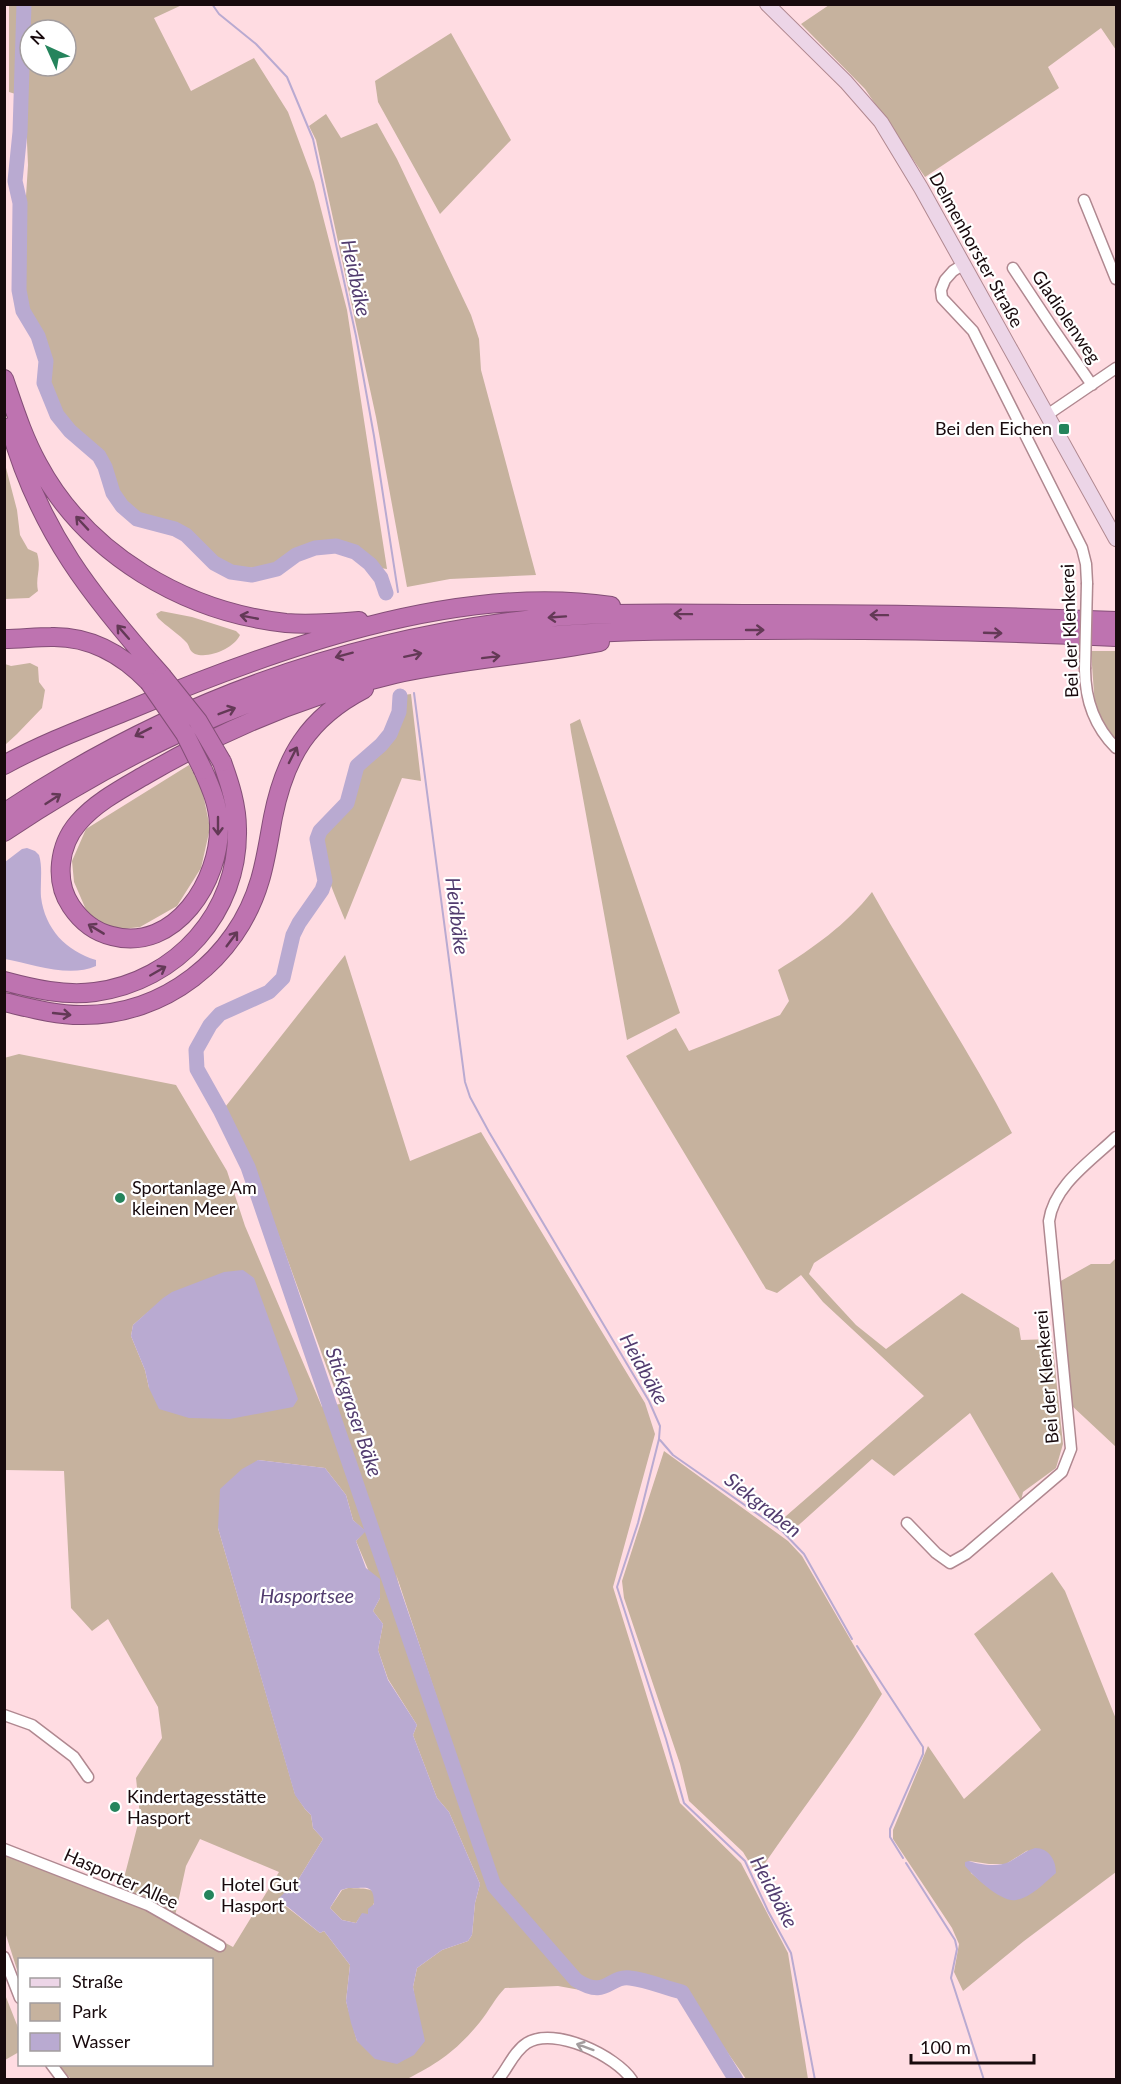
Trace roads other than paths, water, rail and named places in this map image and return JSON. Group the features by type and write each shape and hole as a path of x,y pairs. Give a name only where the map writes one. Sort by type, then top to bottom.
{"highway":[{"path":"4,379 30,449 69,509 93,535 141,573 175,593 204,605 249,617 287,623 307,623 397,619 473,607 555,602 593,604 660,622"},
{"path":"4,402 29,483 66,555 155,679 201,726 222,762 235,805 237,828 233,872 216,914 186,951 170,964 135,983 93,993 46,991 4,981"},
{"path":"4,832 56,797 110,766 220,713 330,675 413,654 472,643 660,622 860,615 1116,621"},
{"path":"4,813 93,758 158,724 244,687 329,659 410,639 509,622 560,617 1116,637"},
{"path":"4,765 40,747 201,681 312,643 397,619"},
{"path":"4,639 57,637 91,643 155,679 184,734 203,770 217,803 219,826 217,852 209,877 194,903 177,921 158,933 138,939 102,934 85,922 70,905 62,886 60,866 65,845 77,824 93,808 122,789 176,758 230,730 311,698 397,674 478,658 560,648 660,622"},
{"path":"4,1002 63,1014 109,1013 134,1008 158,999 200,973 233,937 252,903 264,865 281,787 291,759 303,738 316,722 344,700 397,674"}],"street":[{"name":"Delmenhorster Straße","path":"767,4 852,87 881,122 964,264 1116,539"},
{"path":"1084,200 1116,279"},
{"name":"Bei der Klenkerei","path":"964,264 945,280 941,290 942,298 973,331 1082,548 1087,583 1085,687 1090,708 1098,724 1116,748"},
{"name":"Gladiolenweg","path":"1013,268 1092,385"},
{"path":"1047,415 1116,368"},
{"name":"Bei der Klenkerei","path":"907,1522 936,1553 950,1563 966,1554 1062,1472 1071,1449 1049,1221 1051,1208 1062,1188 1116,1137"},
{"path":"4,1715 32,1725 74,1757 88,1777"},
{"name":"Hasporter Allee","path":"4,1849 148,1905 220,1946"},
{"path":"4,1957 18,1993"},
{"path":"503,2076 519,2050 528,2042 549,2038 563,2040 602,2054 617,2063 632,2079"},
{"path":"53,2066 63,2079"}],"water":[{"path":"27,848 39,855 43,909 52,929 66,945 96,960 96,966 74,971 39,967 5,959 5,862 22,849"},
{"path":"243,1270 254,1278 298,1399 293,1407 230,1419 189,1418 159,1409 149,1388 145,1370 131,1336 133,1325 172,1292 224,1272"},
{"name":"Hasportsee","path":"258,1460 325,1468 346,1495 353,1520 366,1531 356,1541 366,1568 380,1579 380,1598 373,1611 383,1624 378,1650 388,1680 417,1725 413,1735 437,1798 449,1812 480,1884 475,1903 472,1935 468,1941 442,1950 417,1968 413,1987 425,2041 414,2055 397,2064 375,2059 357,2041 346,2001 350,1965 324,1931 320,1933 278,1899 298,1880 323,1839 313,1828 311,1815 295,1795 218,1528 220,1489 242,1469","holes":["367,1888 374,1897 374,1904 368,1909 368,1914 362,1913 356,1923 342,1920 330,1908 341,1890"]},
{"path":"1035,1848 1048,1852 1055,1864 1056,1873 1033,1893 1016,1900 1003,1898 981,1882 965,1866 965,1862 969,1861 989,1865 1005,1864"}],"waterway":[{"name":"Stickgraser Bäke","path":"24,4 20,132 15,181 20,203 19,290 23,311 38,336 46,361 44,383 57,415 70,431 99,456 113,493 122,506 137,519 175,529 186,535 214,563 231,572 252,575 277,569 296,555 315,548 336,546 355,552 370,564 381,578 386,593"},
{"name":"Heidbäke","path":"212,4 219,14 256,44 287,77 313,139 356,336 398,592"},
{"name":"Heidbäke","path":"414,693 465,1082 470,1097 489,1132 649,1401 660,1426 659,1439 638,1523 617,1587 684,1803 745,1861 791,1953 815,2080"},
{"name":"Stickgraser Bäke","path":"400,696 399,712 390,734 357,766 347,803 320,831 317,839 325,881 322,890 293,935 283,978 269,992 220,1014 210,1025 196,1050 197,1069 248,1167 494,1886 576,1980 586,1986 601,1987 623,1978 630,1978 682,1992 736,2080"},
{"name":"Siekgraben","path":"660,1440 673,1455 782,1531 804,1554 852,1639"},
{"name":"Siekgraben","path":"857,1646 923,1747 923,1754 890,1829 890,1837 903,1858"},
{"name":"Siekgraben","path":"906,1863 955,1940 957,1949 951,1978 984,2080"}],"place":[{"name":"Bei den Eichen","path":"1064,429"},
{"name":"Sportanlage Am kleinen Meer","path":"120,1198"},
{"name":"Kindertagesstätte Hasport","path":"115,1807"},
{"name":"Hotel Gut Hasport","path":"209,1895"}]}
